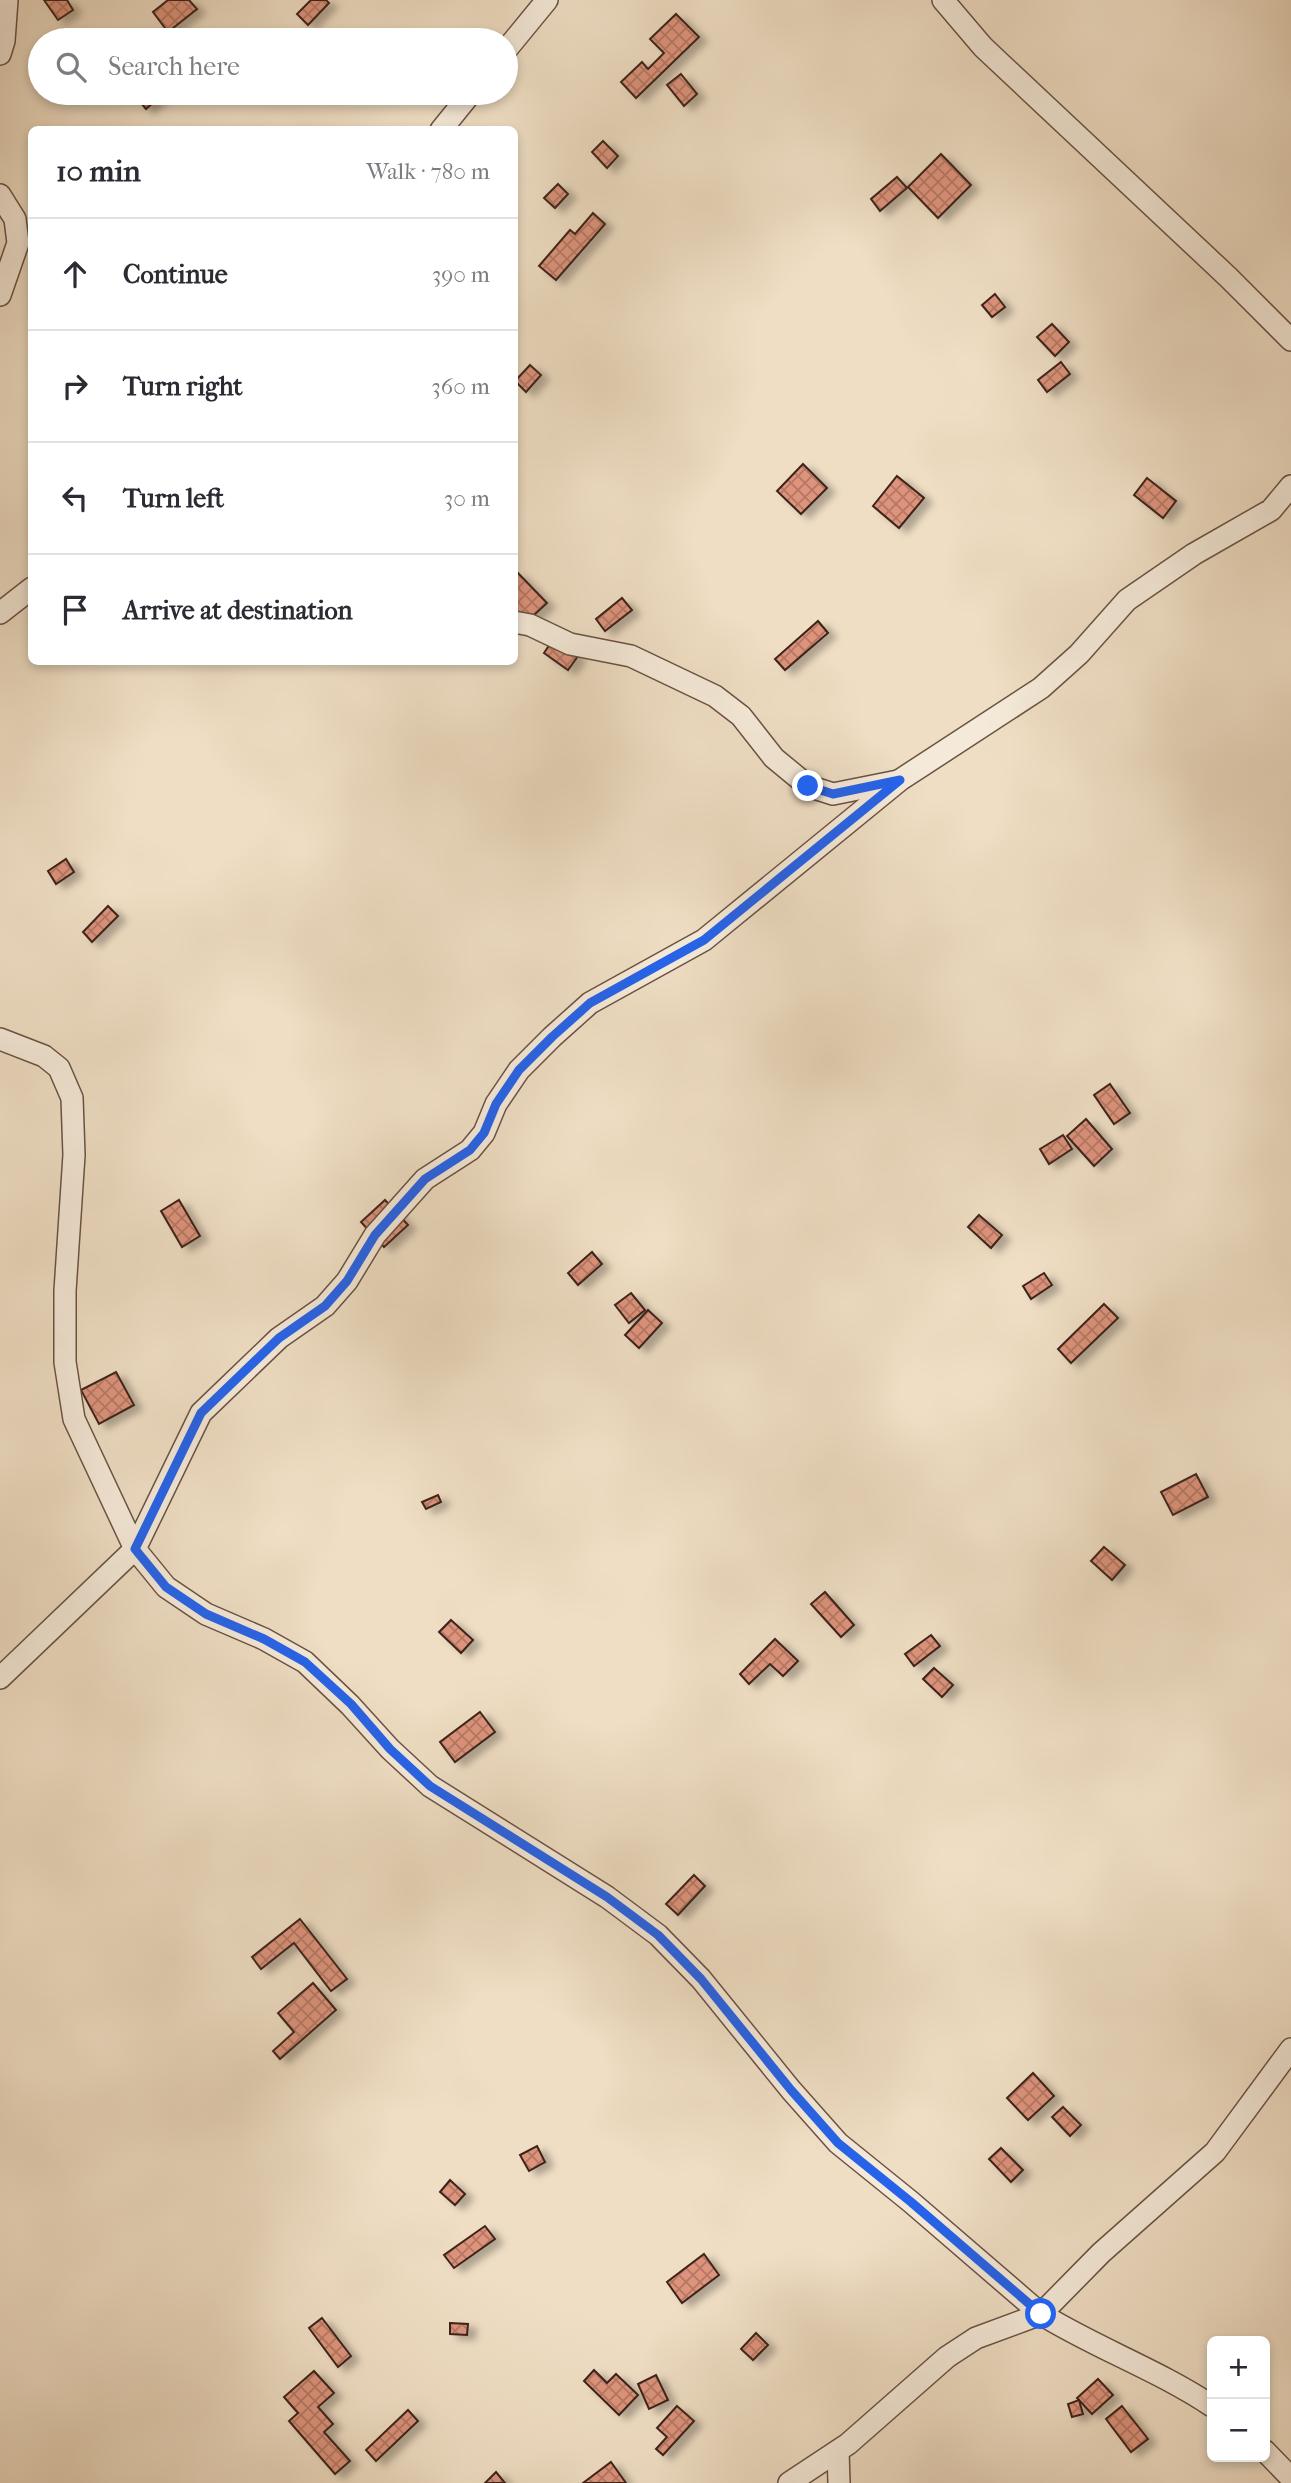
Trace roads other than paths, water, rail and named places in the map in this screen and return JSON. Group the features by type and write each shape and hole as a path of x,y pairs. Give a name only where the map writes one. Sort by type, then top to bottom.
{"street":[{"path":"0,54 4,41 7,0"},
{"path":"518,35 547,0"},
{"path":"943,0 982,47 1188,239 1291,340"},
{"path":"444,126 461,105"},
{"path":"0,295 18,243 15,219 1,201"},
{"path":"0,1678 135,1549 201,1413 279,1338 325,1306 347,1281 375,1235 425,1179 470,1150 484,1133 496,1104 519,1070 552,1037 590,1003 704,940 900,780 1041,688 1079,654 1128,600 1194,554 1271,510 1291,486"},
{"path":"0,613 28,591"},
{"path":"518,623 530,625 570,644 631,656 715,696 741,716 774,758 808,786 833,794 900,780"},
{"path":"0,1039 44,1056 59,1068 72,1098 74,1155 65,1291 65,1362 74,1419 135,1549 166,1587 206,1614 264,1639 305,1662 351,1704 390,1749 430,1786 607,1897 658,1935 701,1979 838,2143 1041,2314 1070,2332 1179,2384 1207,2403"},
{"path":"789,2483 838,2451 947,2357 976,2338 1041,2314 1101,2253 1215,2152 1291,2049"},
{"path":"838,2451 839,2483"},
{"path":"1270,2456 1291,2478"}]}
